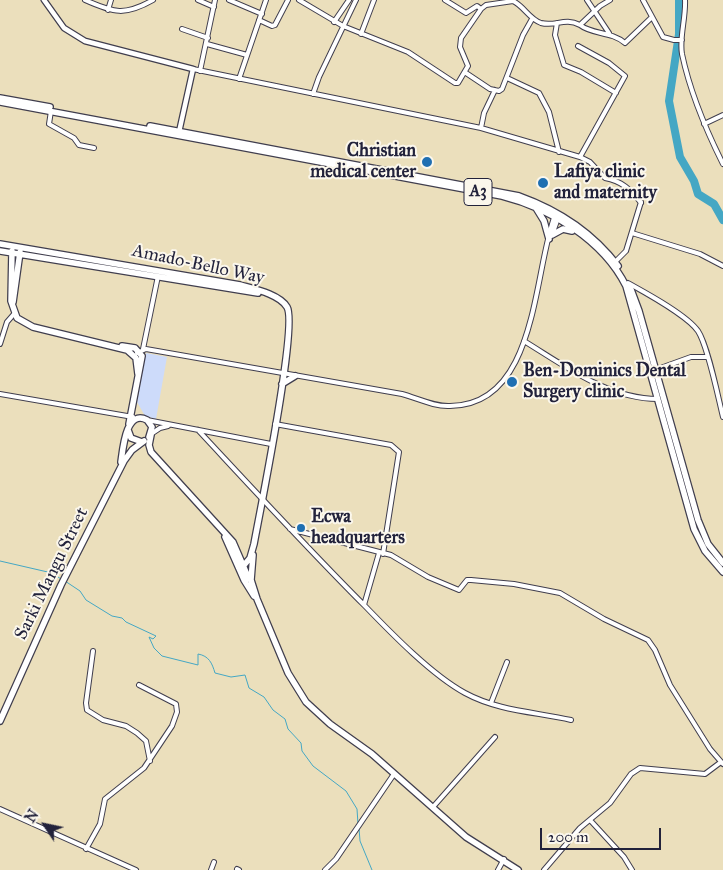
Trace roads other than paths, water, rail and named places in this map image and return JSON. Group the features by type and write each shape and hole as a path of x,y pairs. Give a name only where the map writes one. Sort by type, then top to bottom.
{"main road":[{"name":"A3","path":"0,98 498,191 530,200 595,240 628,283 639,312 655,370 660,399 694,529 705,551 723,572"},
{"name":"A3","path":"0,102 502,196 534,206 557,216 614,263 629,294 700,525 708,544 723,562"},
{"path":"534,206 544,221 550,237 563,229 578,234"},
{"name":"Amado-Bello Way","path":"0,244 20,254 240,285 270,295 283,302 290,312 290,331 284,374"},
{"path":"13,311 22,247"},
{"name":"Amado-Bello Way","path":"0,252 22,247 158,274"},
{"path":"12,250 10,292 13,311 28,326 132,347 139,352 142,360 119,469"},
{"path":"0,252 8,260 11,268"},
{"path":"18,269 23,262 36,257"},
{"path":"257,599 251,574 254,544 284,374"},
{"path":"282,384 295,376"},
{"path":"134,400 136,410 152,427 149,448 157,460"},
{"path":"144,419 133,420 129,428 130,436 157,460 233,542 242,568 288,673 306,702 322,717 372,754 466,837 518,870"},
{"path":"119,469 127,455 139,442 151,434"},
{"name":"Sarki Mangu Street","path":"0,721 61,585 119,469"},
{"path":"242,568 250,558 254,544"},
{"path":"242,568 254,590"}],"street":[{"path":"44,0 64,28 85,41 200,71 481,128 580,157 590,162 605,178 615,179 622,183 642,201 626,251 614,263"},
{"path":"85,0 108,10 123,13 153,0"},
{"path":"108,10 111,0"},
{"path":"198,0 214,7"},
{"path":"200,71 215,0"},
{"path":"229,0 262,14"},
{"path":"239,79 266,0"},
{"path":"259,20 272,26 275,25 288,0"},
{"path":"299,0 334,22 408,52 458,83 466,74 468,66 460,47 461,38 481,9 486,5 512,1 532,18 544,24 568,20 588,31 607,32 625,42 651,18"},
{"path":"334,22 349,0"},
{"path":"313,94 356,0"},
{"path":"361,34 374,0"},
{"path":"445,0 466,13 478,6 481,9"},
{"path":"587,0 607,32"},
{"path":"580,25 594,11 610,0"},
{"path":"643,0 651,18 663,37 682,40"},
{"path":"685,0 686,16 682,53 704,124 723,164"},
{"path":"466,74 495,90 502,89 523,35 532,18"},
{"path":"557,23 555,35 564,65 616,93"},
{"path":"182,28 208,38"},
{"path":"207,44 248,55"},
{"path":"578,46 623,72 624,79 580,157"},
{"path":"179,132 193,69"},
{"path":"507,78 539,93 549,112 559,152"},
{"path":"481,128 484,112 495,90"},
{"path":"50,111 49,124 74,138 76,144 94,148"},
{"path":"704,124 723,115"},
{"path":"158,274 139,352 284,374 402,394 443,406 458,406 476,401 498,385 513,367 524,341 557,216"},
{"path":"632,233 700,254 723,266"},
{"path":"628,283 693,325 701,337 723,417"},
{"path":"0,344 7,322 13,311"},
{"path":"524,341 602,386 627,395 660,399"},
{"path":"655,370 692,357 707,357"},
{"path":"0,394 131,416 170,426 271,444"},
{"path":"275,424 391,445 399,452 381,554 364,605"},
{"path":"151,434 160,428 170,426"},
{"path":"198,430 364,605 403,644 455,687 474,697 511,710 571,720"},
{"path":"290,529 381,554 391,555 428,577 459,590 461,584 471,580 514,584 560,593 604,619 648,640 675,692 710,749 722,763 705,774 640,768 631,774 610,803 580,828 544,870"},
{"path":"94,651 86,703 87,710 103,720 126,726 137,733 146,741 150,761"},
{"path":"490,703 507,662"},
{"path":"86,849 100,824 105,799 134,778 150,761 172,726 178,712 176,704 139,685"},
{"path":"433,807 495,737"},
{"path":"325,870 336,859 394,774"},
{"path":"0,809 136,870"},
{"path":"590,820 632,870"},
{"path":"498,870 504,860"},
{"path":"210,870 214,862"}],"waterway":[{"path":"679,0 679,34 669,101 680,157 694,181 698,194 714,204 723,220"},
{"path":"0,561 52,573 61,579"},
{"path":"65,581 80,591 86,600 112,616 122,618 126,622 156,636 153,639 149,637 154,648 162,656 198,665 198,654 210,660 215,673 231,677 245,675 249,688 264,697 273,710 285,719 288,729 301,743 302,751 313,766 346,791 357,809 358,824"},
{"path":"359,828 360,841 372,870"}],"place":[{"name":"Christian medical center","path":"427,162"},
{"name":"Lafiya clinic and maternity","path":"543,183"},
{"name":"Ben-Dominics Dental Surgery clinic","path":"512,382"},
{"name":"Ecwa headquarters","path":"301,528"}]}
